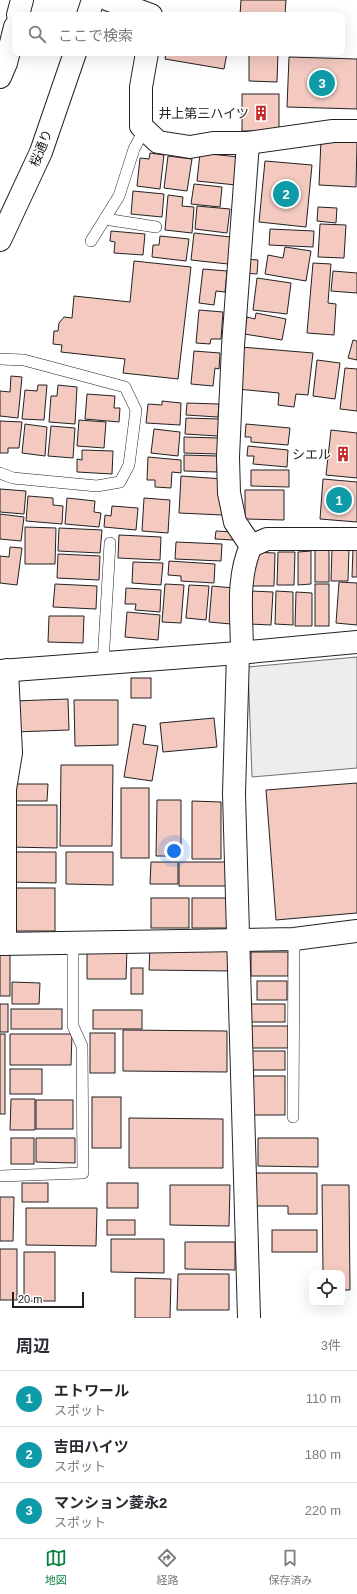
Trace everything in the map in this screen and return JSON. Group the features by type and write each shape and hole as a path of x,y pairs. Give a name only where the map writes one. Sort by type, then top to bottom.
{"street":[{"path":"19,12 22,0"},
{"path":"89,12 93,0"},
{"path":"109,0 143,12"},
{"path":"156,12 158,0"},
{"path":"0,77 6,63 12,39"},
{"name":"桜通り","path":"0,240 41,152 74,56"},
{"path":"146,56 141,87 140,126 158,142 190,147 213,143 248,143 334,131 357,131"},
{"path":"248,143 233,346 228,457 229,493 234,522 251,546"},
{"path":"249,1318 234,794 240,653 241,586 245,559 251,546 267,539 357,540"},
{"path":"357,642 240,653 3,671 11,753 5,789 2,944 73,944 294,939 357,931"}],"lane":[{"path":"91,241 119,196 134,149 144,130"},
{"path":"105,218 156,226"},
{"path":"0,359 24,360 125,387 136,410 129,465 120,482 97,486 12,478 0,472"},
{"path":"103,663 110,543"},
{"path":"293,1117 294,939"},
{"path":"0,1176 83,1173 82,1046 72,1026 73,944"}],"shaded area":[{"path":"357,657 357,768 252,777 248,667"}],"building":[{"path":"241,0 286,0 285,12 240,12"},
{"path":"166,56 226,56 224,69 165,59"},
{"path":"249,56 278,56 277,82 249,81"},
{"path":"289,57 357,59 357,109 287,107"},
{"name":"井上第三ハイツ","path":"242,94 279,94 279,131 242,131"},
{"path":"321,140 357,142 356,187 319,185"},
{"path":"150,153 164,155 160,189 137,186 140,158 149,159"},
{"path":"200,153 239,157 236,185 197,181"},
{"path":"168,156 192,159 187,191 164,188"},
{"path":"265,161 312,165 306,227 259,222"},
{"path":"194,184 222,187 220,207 191,204"},
{"path":"133,191 164,194 162,217 131,214"},
{"path":"168,195 183,197 182,206 194,207 192,233 165,230"},
{"path":"197,206 230,209 227,233 195,229"},
{"path":"318,207 337,208 336,223 317,221"},
{"path":"320,224 346,225 344,258 318,257"},
{"path":"270,229 314,231 313,247 269,245"},
{"path":"111,231 145,234 143,255 114,253 115,242 110,241"},
{"path":"194,233 231,237 228,264 191,260"},
{"path":"160,236 189,239 186,261 152,257 153,245 159,245"},
{"path":"285,247 311,251 306,281 265,274 268,255 283,258"},
{"path":"244,259 258,260 257,274 243,273"},
{"path":"134,261 191,267 178,379 123,373 125,359 61,352 62,345 53,344 54,331 58,331 59,323 64,317 72,318 74,296 130,302"},
{"path":"313,263 331,264 328,303 336,304 334,335 307,333"},
{"path":"203,269 227,271 225,292 216,291 214,305 199,303"},
{"path":"333,271 357,273 357,293 331,291"},
{"path":"257,278 291,283 287,314 253,310"},
{"path":"199,310 223,312 221,339 211,339 210,344 196,343"},
{"path":"256,313 286,319 282,340 244,334 247,317 255,319"},
{"path":"353,340 357,341 357,360 348,358"},
{"path":"241,347 313,353 308,395 296,394 294,407 278,405 279,393 237,389"},
{"path":"194,351 220,353 219,369 215,368 213,386 191,384"},
{"path":"317,360 340,363 335,399 313,396"},
{"path":"345,368 357,369 357,411 340,409"},
{"path":"11,376 22,377 18,418 0,416 0,391 10,392"},
{"path":"38,385 47,385 44,420 22,419 25,390 37,391"},
{"path":"58,385 77,387 75,424 49,422 51,396 57,396"},
{"path":"87,394 115,396 114,408 120,408 119,422 85,419"},
{"path":"162,401 181,403 180,425 146,423 148,404 162,405"},
{"path":"187,403 219,404 218,417 186,415"},
{"path":"186,418 219,419 218,436 185,434"},
{"path":"79,420 106,422 104,448 77,446"},
{"path":"0,421 22,422 19,448 8,448 8,453 0,453"},
{"path":"25,424 47,427 45,456 22,453"},
{"path":"246,424 290,428 288,445 251,442 251,437 245,437"},
{"path":"51,426 75,428 73,458 48,456"},
{"path":"154,429 180,432 178,456 151,453"},
{"name":"シエル","path":"331,430 357,433 357,478 326,475"},
{"path":"184,437 218,438 218,454 184,453"},
{"path":"248,446 288,450 287,467 253,464 254,456 247,456"},
{"path":"82,450 113,451 112,474 77,472 77,459 82,460"},
{"path":"184,455 218,456 217,472 184,471"},
{"path":"148,457 181,460 181,473 172,472 171,488 155,487 155,480 147,480"},
{"path":"251,470 289,470 289,487 251,486"},
{"path":"181,476 224,479 222,515 179,513"},
{"path":"323,479 357,482 357,522 320,519"},
{"path":"0,489 26,491 24,514 0,512"},
{"path":"245,490 284,490 284,520 245,519"},
{"path":"28,496 53,498 53,505 63,506 62,524 26,521"},
{"path":"67,498 95,501 94,512 101,513 99,527 65,524"},
{"path":"144,498 170,500 168,533 142,531"},
{"path":"112,506 138,508 136,530 104,527 105,515 111,516"},
{"path":"0,514 24,517 21,541 0,539"},
{"path":"25,527 56,528 55,564 25,564"},
{"path":"59,528 102,530 100,553 58,551"},
{"path":"216,531 234,532 233,540 215,539"},
{"path":"119,535 161,537 160,560 118,558"},
{"path":"176,542 222,544 221,561 175,559"},
{"path":"10,547 22,548 17,585 0,583 0,556 9,557"},
{"path":"332,547 349,548 348,581 331,581"},
{"path":"353,548 357,549 357,577 352,577"},
{"path":"315,549 329,549 329,582 315,582"},
{"path":"311,551 311,584 298,585 298,552"},
{"path":"253,552 275,553 274,586 252,586"},
{"path":"278,552 295,552 294,585 277,585"},
{"path":"58,554 100,556 99,580 57,578"},
{"path":"169,561 215,564 214,583 181,581 181,576 168,575"},
{"path":"133,562 163,563 161,585 132,583"},
{"path":"339,582 357,583 357,625 336,623"},
{"path":"55,584 97,586 96,609 53,607"},
{"path":"165,584 184,585 181,623 162,622"},
{"path":"315,584 329,584 329,626 315,626"},
{"path":"189,585 209,586 206,620 186,618"},
{"path":"212,586 234,588 231,624 209,622"},
{"path":"126,588 161,590 160,612 135,610 136,604 125,604"},
{"path":"251,591 273,592 271,625 249,624"},
{"path":"276,591 293,592 293,625 275,624"},
{"path":"296,592 312,593 312,626 295,626"},
{"path":"127,612 160,615 158,640 125,637"},
{"path":"49,616 84,616 83,643 48,642"},
{"path":"131,678 151,678 151,698 131,698"},
{"path":"68,699 69,730 15,732 14,701"},
{"path":"74,700 118,700 118,745 75,746"},
{"path":"214,718 217,747 163,752 160,723"},
{"path":"133,724 146,726 143,744 158,746 152,781 124,777"},
{"path":"61,765 113,765 112,846 60,846"},
{"path":"357,783 357,913 276,920 266,790"},
{"path":"11,784 48,784 47,801 11,801"},
{"path":"121,788 149,788 149,858 121,858"},
{"path":"157,800 181,800 181,856 156,856"},
{"path":"192,801 221,802 221,859 192,859"},
{"path":"9,805 57,805 57,848 9,847"},
{"path":"10,852 56,852 56,883 10,882"},
{"path":"66,852 113,852 113,885 66,884"},
{"path":"151,862 178,862 178,884 150,884"},
{"path":"179,862 226,862 226,886 179,886"},
{"path":"13,888 55,888 55,931 13,931"},
{"path":"151,898 189,898 189,928 151,928"},
{"path":"192,898 229,898 229,928 192,928"},
{"path":"150,946 230,947 230,971 149,970"},
{"path":"87,948 127,948 126,979 87,979"},
{"path":"0,949 10,949 10,996 0,996"},
{"path":"251,952 288,952 288,976 251,976"},
{"path":"131,968 143,968 143,994 131,994"},
{"path":"257,981 287,981 287,1000 257,1000"},
{"path":"12,982 40,983 39,1004 12,1004"},
{"path":"0,1004 8,1004 8,1032 0,1032"},
{"path":"250,1004 285,1004 285,1022 250,1022"},
{"path":"11,1009 62,1009 62,1029 11,1029"},
{"path":"93,1010 142,1010 142,1029 93,1029"},
{"path":"249,1026 288,1026 288,1048 249,1048"},
{"path":"123,1030 227,1031 227,1072 123,1071"},
{"path":"90,1033 115,1033 115,1073 90,1073"},
{"path":"0,1034 5,1034 5,1114 0,1114"},
{"path":"10,1034 72,1034 71,1065 10,1065"},
{"path":"252,1051 285,1051 285,1070 252,1070"},
{"path":"10,1069 42,1069 42,1094 10,1094"},
{"path":"251,1076 285,1076 285,1115 251,1115"},
{"path":"92,1097 121,1097 121,1148 92,1148"},
{"path":"11,1099 35,1099 35,1130 10,1130"},
{"path":"36,1100 73,1100 73,1129 36,1129"},
{"path":"129,1118 223,1119 223,1168 129,1168"},
{"path":"11,1138 34,1138 34,1164 11,1164"},
{"path":"36,1138 75,1138 75,1163 36,1162"},
{"path":"258,1138 318,1138 318,1167 258,1166"},
{"path":"255,1173 317,1173 317,1214 288,1214 288,1206 255,1206"},
{"path":"22,1183 48,1183 48,1202 22,1202"},
{"path":"107,1183 138,1183 138,1208 107,1208"},
{"path":"170,1185 230,1185 229,1226 170,1225"},
{"path":"322,1185 349,1185 350,1290 345,1290 345,1270 323,1270"},
{"path":"0,1197 14,1197 13,1241 0,1241"},
{"path":"26,1208 97,1208 96,1246 26,1245"},
{"path":"107,1220 135,1220 135,1235 107,1235"},
{"path":"272,1230 317,1230 317,1252 272,1252"},
{"path":"111,1239 164,1239 164,1273 111,1272"},
{"path":"185,1242 235,1242 235,1270 185,1269"},
{"path":"0,1249 17,1249 17,1300 0,1300"},
{"path":"24,1252 55,1252 55,1301 24,1301"},
{"path":"178,1274 229,1274 229,1310 177,1310"},
{"path":"135,1278 171,1279 170,1318 135,1318"}],"place":[{"name":"マンション菱永2","path":"322,83"},
{"name":"井上第三ハイツ","path":"261,113"},
{"name":"吉田ハイツ","path":"286,194"},
{"name":"シエル","path":"343,454"},
{"name":"エトワール","path":"339,500"}]}
